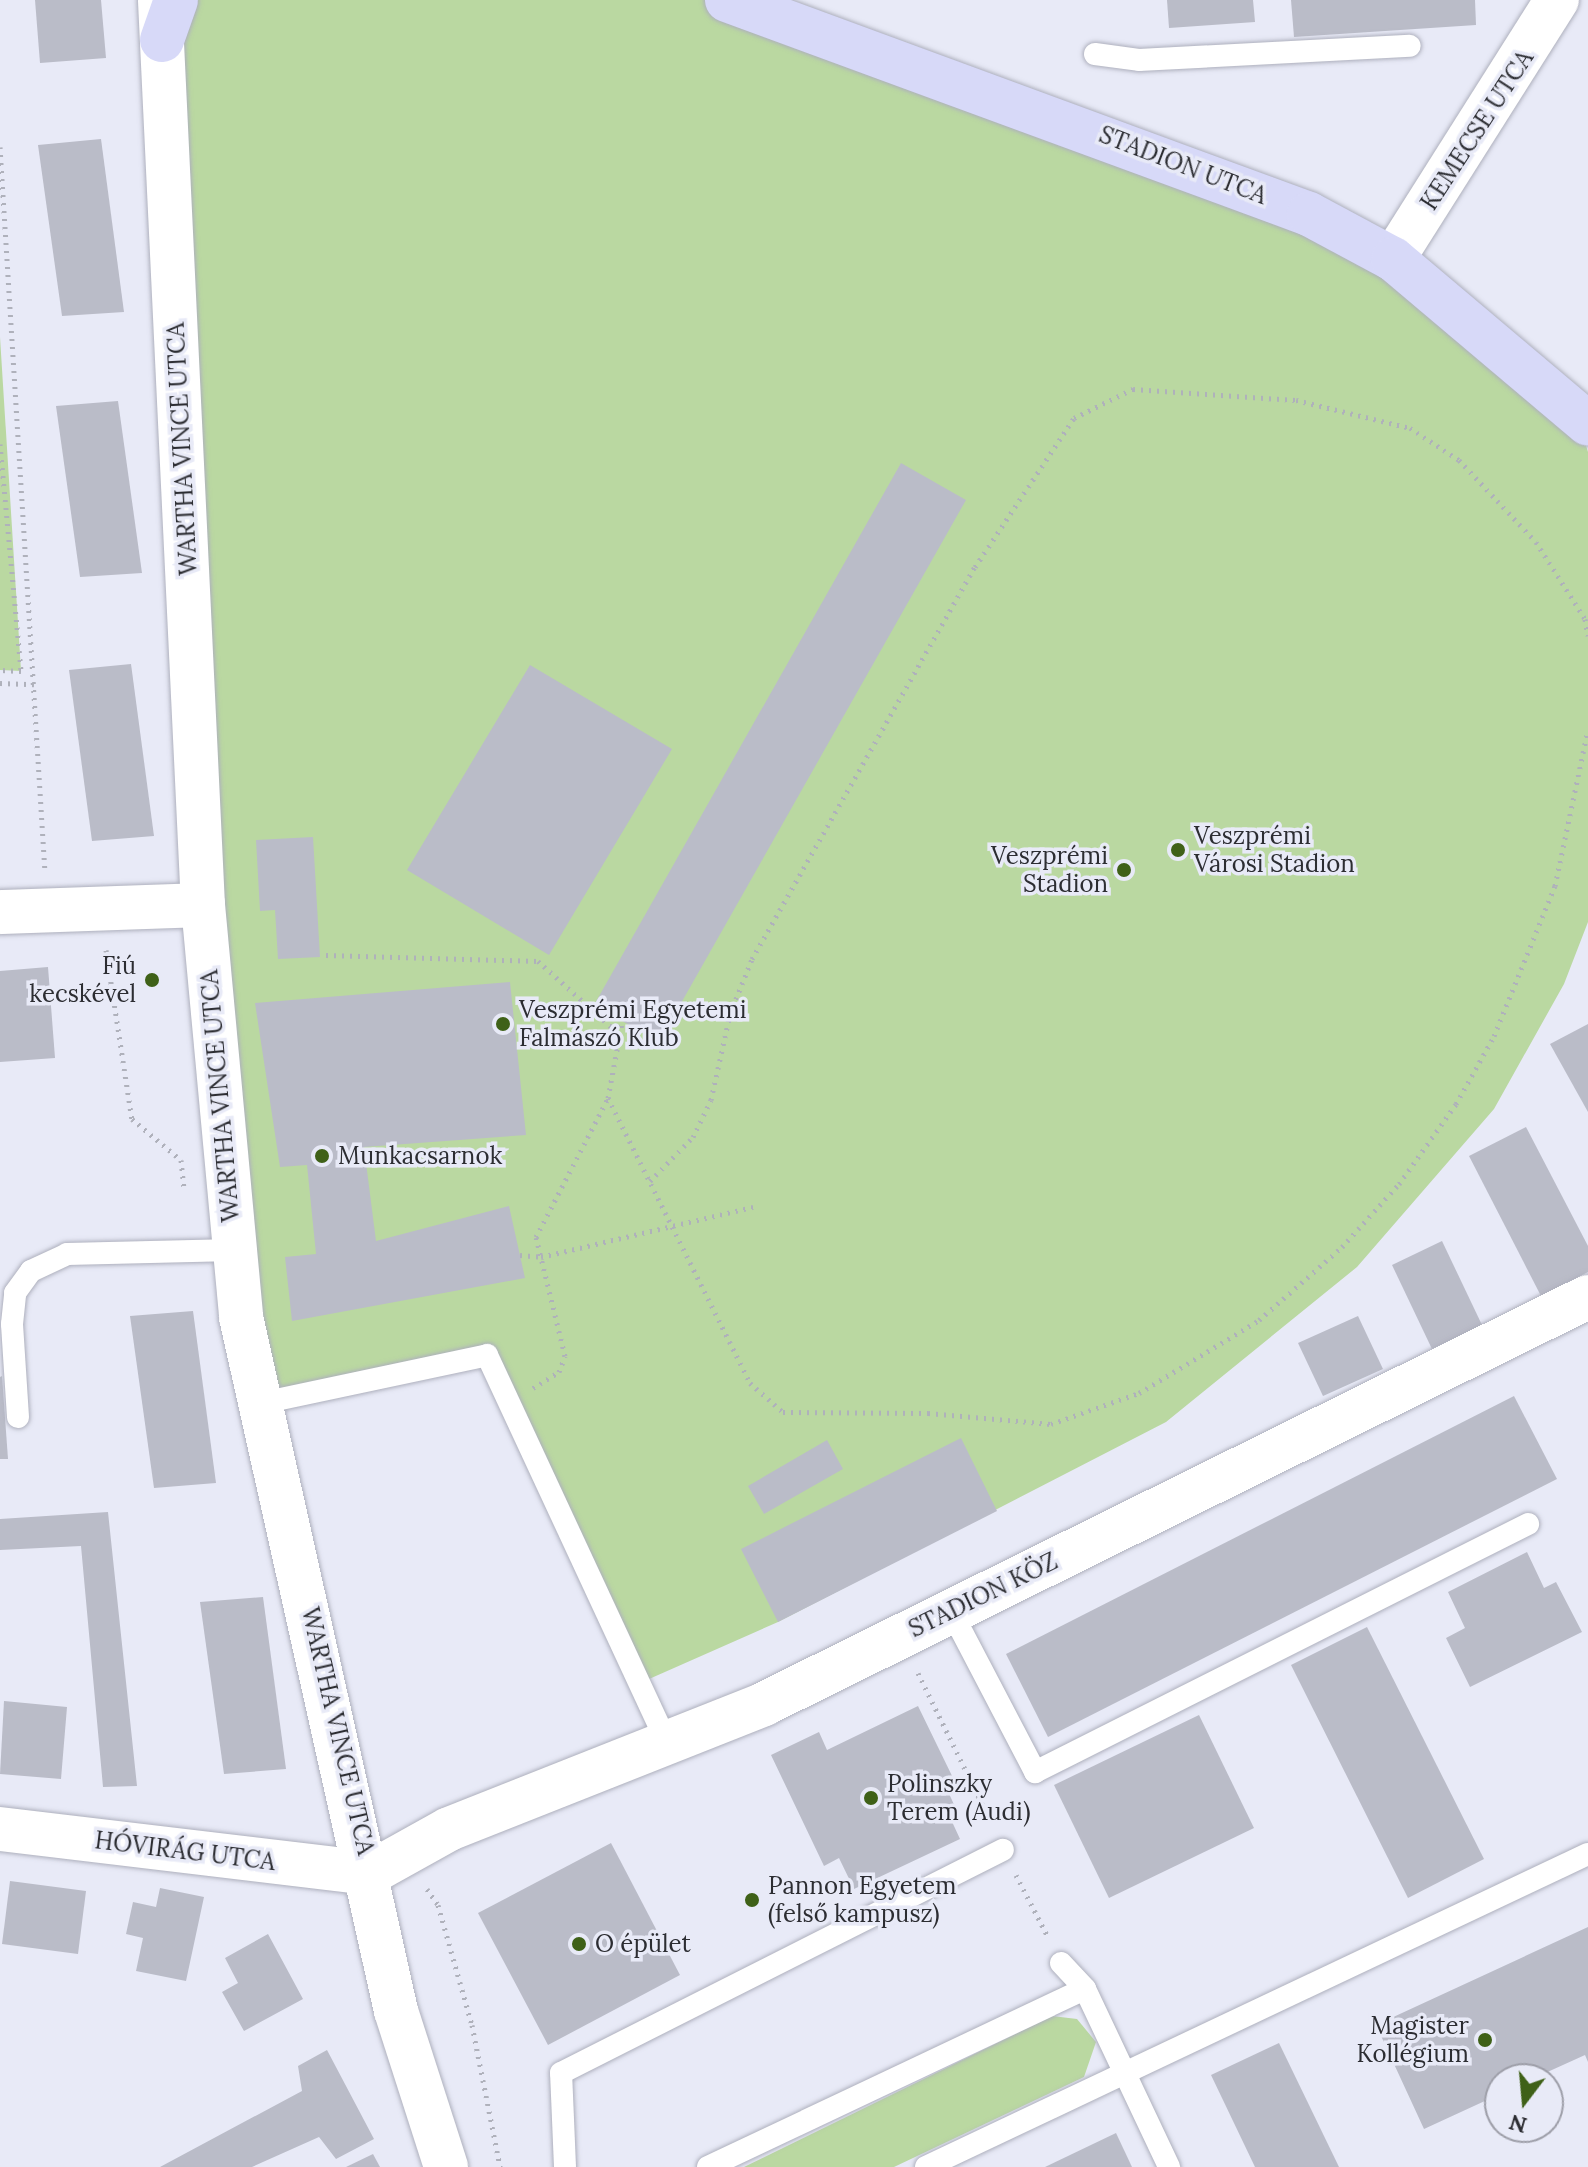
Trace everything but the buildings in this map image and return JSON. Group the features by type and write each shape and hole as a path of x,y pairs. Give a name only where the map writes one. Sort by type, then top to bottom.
{"street":[{"name":"STADION UTCA","path":"727,0 1228,180 1393,259 1588,424"},
{"name":"KEMECSE UTCA","path":"1393,259 1557,0"},
{"name":"WARTHA VINCE UTCA","path":"166,13 203,905 214,1251 262,1403 385,1862 396,2011 446,2167"},
{"path":"0,912 203,905"},
{"name":"STADION KÖZ","path":"385,1862 665,1739 764,1704 1588,1297"},
{"name":"HÓVIRÁG UTCA","path":"0,1829 385,1862"}],"lane":[{"path":"1095,54 1139,60 1410,46"},
{"path":"18,1417 12,1324 15,1293 31,1271 67,1254 214,1251"},
{"path":"262,1403 487,1355 665,1739"},
{"path":"951,1611 1035,1772 1528,1524"},
{"path":"565,2167 561,2073 1003,1850"},
{"path":"926,2167 1588,1854"},
{"path":"1061,1963 1085,1989 1127,2071 1169,2167"},
{"path":"708,2167 1085,1989"}],"path":[{"path":"0,147 46,888"},
{"path":"650,1181 693,1137 711,1100 730,1014 752,959 975,567 1074,418 1133,389 1296,400 1410,428 1459,460 1536,542 1585,619 1588,636"},
{"path":"0,444 21,671 0,670"},
{"path":"0,683 34,684"},
{"path":"608,1098 750,1383 783,1412 928,1413 1051,1424 1139,1393 1259,1320 1342,1247 1399,1184 1456,1104 1494,1036 1555,886 1588,730"},
{"path":"103,908 132,1119 181,1160 214,1251"},
{"path":"326,955 538,961 619,1034"},
{"path":"508,1399 550,1380 565,1356 536,1237 608,1098 622,1023"},
{"path":"520,1255 541,1257 753,1207"},
{"path":"898,1637 1061,1963"},
{"path":"385,1862 438,1905 500,2167"}],"green space":[{"path":"176,0 727,0 1310,215 1579,423 1588,452 1588,922 1564,984 1494,1109 1357,1267 1166,1422 778,1622 640,1683 487,1353 261,1406 240,1317"},
{"path":"0,337 21,671 0,670"},
{"path":"1052,2016 1077,2019 1096,2042 1084,2077 894,2167 744,2167"}],"place":[{"name":"Veszprémi Városi Stadion","path":"1178,850"},
{"name":"Veszprémi Stadion","path":"1124,870"},
{"name":"Fiú kecskével","path":"152,980"},
{"name":"Veszprémi Egyetemi Falmászó Klub","path":"503,1024"},
{"name":"Munkacsarnok","path":"322,1156"},
{"name":"Polinszky Terem (Audi)","path":"871,1798"},
{"name":"Pannon Egyetem (felső kampusz)","path":"752,1900"},
{"name":"O épület","path":"579,1944"},
{"name":"Magister Kollégium","path":"1485,2040"}]}
